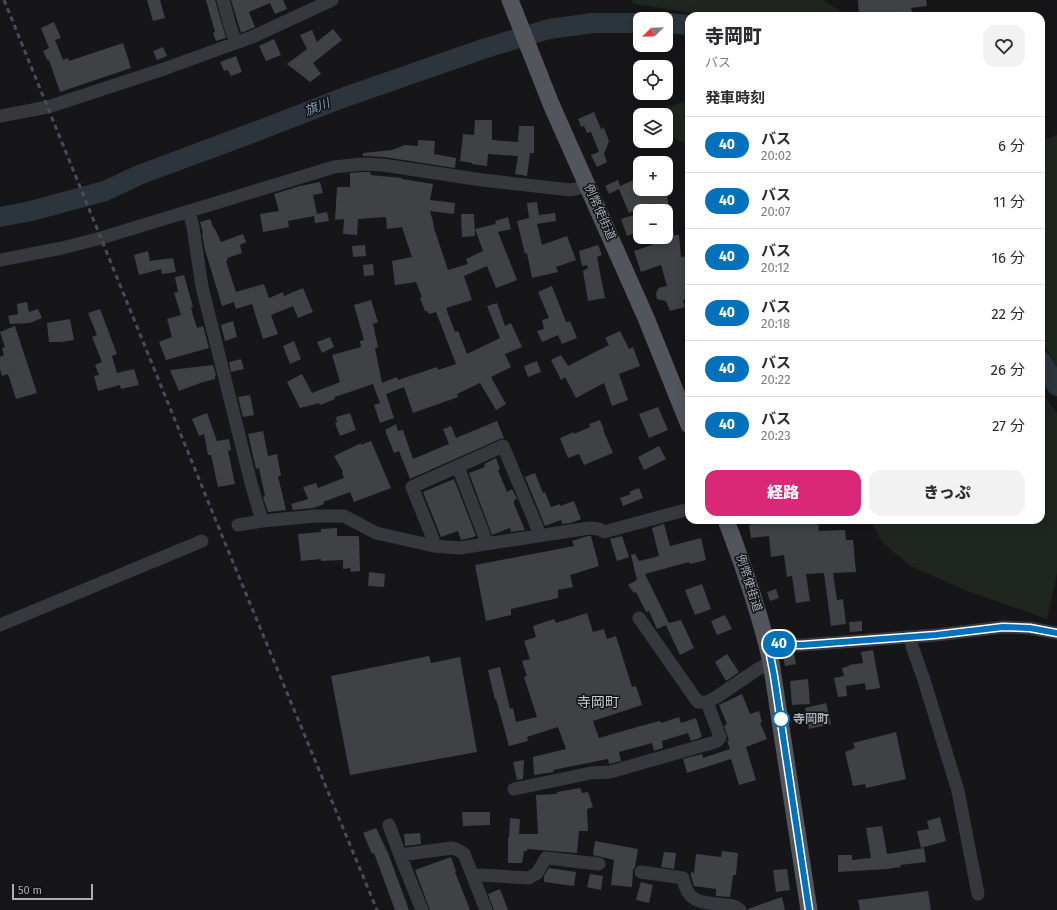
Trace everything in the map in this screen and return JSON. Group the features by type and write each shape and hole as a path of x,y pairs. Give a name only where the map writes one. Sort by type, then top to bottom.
{"main road":[{"name":"例幣使街道","path":"510,0 545,89 646,318 685,415"},
{"name":"例幣使街道","path":"727,524 752,590 768,645 809,910"}],"street":[{"path":"224,0 230,29 236,43"},
{"path":"0,116 48,107 164,69 236,43 332,0"},
{"path":"0,260 94,240 334,167 362,164 383,165 482,180 571,190 588,186"},
{"path":"189,211 193,227 202,287 250,483 262,521"},
{"path":"434,546 433,539 412,487 503,446 539,535"},
{"path":"458,466 487,543"},
{"path":"238,525 315,516 344,516 376,533 434,546 460,548 589,528 599,529 604,532 685,510"},
{"path":"0,625 202,541"},
{"path":"639,618 698,702 707,702 715,698 771,662"},
{"path":"768,645 802,645 911,637 1003,627 1030,628 1057,633"},
{"path":"911,637 912,646 958,790 978,894"},
{"path":"514,789 591,773 610,772 715,742 720,737 707,702"},
{"path":"389,825 422,910"},
{"path":"400,855 452,848 458,850 464,854 486,910"},
{"path":"473,877 481,875 529,878 536,873 546,858 599,864"},
{"path":"641,872 683,878 685,889 691,898 699,902 733,905 740,910"}],"shaded area":[{"path":"631,0 823,0 842,12 685,12 634,4"},
{"path":"685,101 685,144 673,138 673,108 664,108"},
{"path":"1057,135 1057,368 1045,346 1045,140"},
{"path":"1045,396 1057,413 1057,573 1047,619 965,590 911,566 882,542 872,524 1045,524"}],"building":[{"path":"147,0 160,0 165,18 153,21"},
{"path":"206,0 215,0 226,38 216,41"},
{"path":"231,0 283,0 287,9 275,14 270,3 249,12 255,27 241,33"},
{"path":"858,0 926,0 927,6 911,8 912,12 859,12"},
{"path":"54,22 61,38 55,40 63,60 68,58 69,61 123,43 131,68 60,92 49,60 48,61 43,51 49,48 41,28"},
{"path":"333,29 342,40 313,63 321,74 310,82 287,64 307,49 300,35 312,30 317,42"},
{"path":"274,39 281,55 266,61 259,46"},
{"path":"163,47 167,56 157,60 153,51"},
{"path":"236,56 242,72 231,76 228,70 224,71 220,62"},
{"path":"594,112 601,129 604,128 609,141 604,154 607,162 597,167 591,155 599,152 591,132 587,133 584,126 581,127 578,119"},
{"path":"475,120 492,120 492,140 518,142 519,126 534,126 534,153 530,153 527,176 515,174 518,156 488,154 487,166 460,161 463,134 474,135"},
{"path":"418,140 435,141 434,154 456,158 455,168 384,157 363,156 363,153 392,150 405,145 418,146"},
{"path":"370,172 371,175 402,178 433,184 430,200 455,203 454,214 430,211 433,225 448,270 468,264 466,259 483,251 475,229 496,224 495,221 508,217 511,229 498,232 517,280 496,288 487,266 464,276 472,300 446,308 455,332 458,331 467,354 500,338 487,306 497,303 505,326 511,323 522,347 505,354 511,367 491,377 506,404 496,410 480,383 457,394 458,397 413,413 404,387 386,394 394,418 380,423 374,405 380,403 373,384 335,397 335,399 320,405 319,403 300,408 287,382 302,374 312,393 340,382 332,355 361,347 360,341 364,340 354,305 371,300 378,322 373,324 378,347 375,348 382,383 397,377 398,380 437,367 438,370 456,364 436,312 429,314 425,311 420,298 422,297 416,282 395,285 392,261 412,257 402,227 387,229 386,217 358,219 357,235 343,234 344,219 335,220 337,187 350,187 350,173"},
{"path":"618,180 620,186 633,180 633,196 667,196 668,204 633,204 633,211 629,213 619,189 609,194 605,186"},
{"path":"320,182 323,193 313,195 317,214 327,212 329,221 315,223 314,216 288,221 289,227 263,232 260,214 279,211 274,194"},
{"path":"537,202 539,215 555,213 556,221 537,224 542,245 567,236 576,260 556,267 558,272 532,278 527,253 525,254 517,221 529,218 527,203"},
{"path":"461,214 474,214 475,236 462,237"},
{"path":"633,215 633,234 627,236 621,219"},
{"path":"210,219 221,242 243,234 246,242 240,245 242,253 227,258 228,260 226,261 236,292 264,284 269,298 283,292 284,296 303,288 313,312 298,318 293,306 271,315 278,334 263,339 252,304 236,309 234,302 222,306 205,250 200,222"},
{"path":"673,228 674,235 679,235 681,257 685,256 685,299 683,300 685,307 670,311 666,301 657,299 656,294 659,288 667,286 661,265 641,272 634,251 652,245 651,244 673,244"},
{"path":"365,245 366,256 353,257 352,246"},
{"path":"598,245 602,255 597,257 605,298 588,301 583,271 588,268 587,265 582,266 579,251"},
{"path":"148,251 150,261 173,258 176,272 162,274 161,269 139,275 134,255"},
{"path":"373,264 374,275 364,276 363,265"},
{"path":"184,275 197,328 203,326 209,348 166,360 159,342 172,337 167,319 181,315 174,293 178,292 175,277"},
{"path":"552,286 566,322 570,321 577,338 562,344 558,335 542,342 537,331 544,329 542,320 549,318 538,292"},
{"path":"27,302 29,312 38,309 42,318 30,323 10,324 8,316 18,314 17,304"},
{"path":"100,309 117,354 112,356 117,373 134,369 139,385 121,389 120,385 98,391 94,376 99,375 95,365 102,362 92,337 97,335 88,313"},
{"path":"70,319 74,340 49,342 47,323"},
{"path":"233,321 237,337 225,341 221,325"},
{"path":"15,326 37,393 16,399 8,374 2,376 0,369 0,357 4,355 2,348 5,347 0,332"},
{"path":"620,331 629,349 633,347 640,366 619,374 628,400 612,406 604,383 576,398 565,377 561,380 551,360 561,355 568,366 609,345 605,338"},
{"path":"330,337 334,347 322,353 317,342"},
{"path":"294,341 301,359 290,364 283,346"},
{"path":"241,359 244,369 231,372 229,362"},
{"path":"537,361 541,372 528,377 524,366"},
{"path":"213,365 216,375 215,379 179,391 170,370"},
{"path":"250,395 254,415 243,417 238,397"},
{"path":"658,407 668,430 649,438 639,414"},
{"path":"207,413 217,441 229,439 231,450 228,451 235,484 218,487 211,455 208,455 204,434 199,436 192,419"},
{"path":"350,413 356,430 340,436 335,423 337,422 336,417"},
{"path":"600,420 613,453 584,465 579,454 568,458 560,438 590,427 589,424"},
{"path":"497,421 504,438 410,479 399,451 394,453 385,430 396,424 398,431 403,430 413,459 449,444 443,429 451,426 456,438"},
{"path":"263,431 268,456 277,454 281,476 278,476 286,510 268,512 263,497 265,496 259,468 256,469 248,434"},
{"path":"371,441 391,488 354,502 350,492 323,502 324,504 313,508 293,510 291,504 308,499 303,487 316,483 318,488 344,478 343,472 334,456 361,443 361,445"},
{"path":"659,446 666,459 644,470 638,457"},
{"path":"496,458 500,469 498,470 507,492 512,489 517,499 514,500 514,504 525,530 511,532 510,528 492,535 469,473 485,467 484,464"},
{"path":"535,473 543,493 545,492 551,507 560,504 560,506 574,501 581,519 571,523 562,524 561,520 545,526 525,477"},
{"path":"454,479 476,536 461,540 458,531 441,537 423,492"},
{"path":"639,488 643,498 623,506 620,498 631,494 629,492"},
{"path":"664,524 670,546 701,538 706,560 690,564 689,562 645,574 669,623 681,620 694,648 680,655 666,625 657,629 649,611 646,612 636,592 634,593 628,585 637,580 631,555 635,554 639,561 659,556 652,528"},
{"path":"818,524 819,531 845,530 846,540 853,540 856,572 833,573 837,600 843,599 846,624 831,626 824,573 806,574 810,601 796,603 792,576 787,577 784,555 771,557 769,536 751,538 749,525"},
{"path":"337,528 337,536 359,536 360,571 351,572 350,568 343,569 343,560 321,561 321,559 301,561 298,534 321,532 321,529"},
{"path":"591,536 599,566 570,575 573,587 558,590 558,598 511,609 511,615 486,621 475,565 574,546 572,541"},
{"path":"622,536 629,557 617,561 610,539"},
{"path":"369,572 385,574 384,587 368,586"},
{"path":"702,584 711,609 695,615 685,590"},
{"path":"776,589 779,598 770,601 767,592"},
{"path":"587,613 593,632 604,629 607,639 616,636 632,687 636,686 642,705 593,721 599,738 660,721 661,723 679,717 681,723 696,718 702,737 691,741 688,733 662,741 663,748 654,751 652,743 619,752 621,761 609,764 608,759 553,770 554,772 534,775 533,757 566,749 558,727 527,737 528,741 509,746 496,699 495,700 488,670 500,667 510,709 513,708 516,722 537,717 524,677 527,676 522,661 530,659 524,641 536,637 533,626 554,619 556,623"},
{"path":"725,615 732,629 717,635 711,621"},
{"path":"862,621 862,631 850,632 849,622"},
{"path":"873,650 880,688 866,690 865,683 846,686 847,696 838,697 834,678 844,676 842,668 849,665 863,663 861,652"},
{"path":"794,653 796,664 785,666 783,655"},
{"path":"727,654 739,672 726,681 715,662"},
{"path":"429,656 431,663 460,657 477,752 350,775 331,676"},
{"path":"808,679 810,704 792,705 790,681"},
{"path":"742,694 750,714 759,711 762,722 760,723 767,739 746,747 756,780 739,785 731,759 687,773 683,759 702,754 703,758 730,749 727,741 729,740 724,726 727,724 719,705"},
{"path":"826,703 831,724 809,729 805,708"},
{"path":"896,732 906,779 866,788 865,784 853,786 845,752 855,748 853,743"},
{"path":"524,760 523,779 517,780 513,762"},
{"path":"580,788 582,793 588,792 593,807 587,809 588,831 579,831 577,853 527,849 527,851 524,851 522,863 508,863 510,818 520,819 519,834 538,834 536,795 557,794 557,792"},
{"path":"462,812 490,812 490,825 463,826"},
{"path":"940,817 946,841 921,848 917,831 929,829 927,821"},
{"path":"882,826 887,854 924,848 926,862 900,865 901,867 887,869 838,872 838,855 852,855 852,860 871,858 866,828"},
{"path":"376,828 388,853 409,910 395,910 374,853 372,854 363,833"},
{"path":"420,833 421,844 405,846 404,834"},
{"path":"595,841 638,849 635,867 633,870 632,887 611,885 614,860 593,855"},
{"path":"722,851 738,853 736,875 733,875 730,897 716,896 716,889 694,886 691,876 691,872 694,873 696,854 721,857"},
{"path":"664,852 676,853 674,869 661,867"},
{"path":"451,857 456,871 455,872 470,910 430,910 415,870"},
{"path":"549,868 576,872 574,886 544,882 544,876"},
{"path":"787,869 790,890 776,892 773,870"},
{"path":"590,874 603,876 601,890 587,887"},
{"path":"641,882 653,885 649,903 636,900"},
{"path":"500,889 508,910 494,910 488,894"},
{"path":"928,891 931,910 860,910 858,900"},
{"path":"782,897 785,910 748,910 748,909"}],"waterway":[{"name":"旗川","path":"0,217 31,211 105,191 139,175 345,97 483,49 549,29 593,23 633,23"},
{"name":"旗川","path":"673,24 685,25"},
{"name":"旗川","path":"1045,367 1057,386"}],"railway":[{"path":"4,0 225,543 377,910"}],"bus line":[{"name":"40","path":"809,910 768,645 802,645 936,635 1003,627 1030,628 1057,633"}],"place":[{"name":"寺岡町","path":"781,719"}],"district":[{"name":"寺岡町","path":"598,702"}]}
